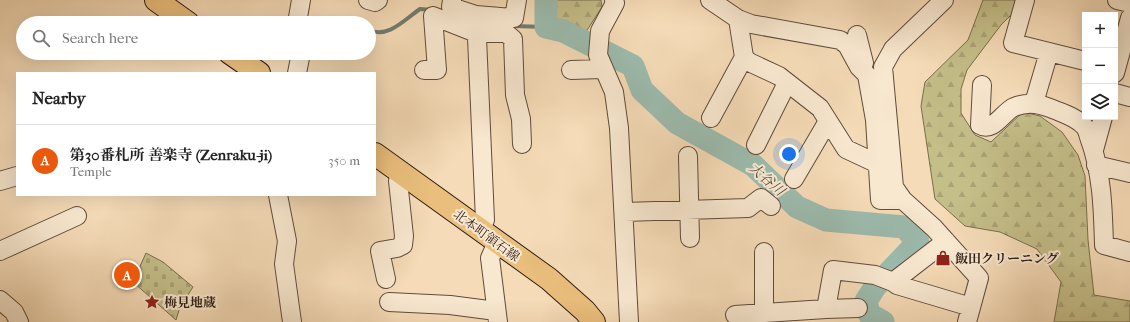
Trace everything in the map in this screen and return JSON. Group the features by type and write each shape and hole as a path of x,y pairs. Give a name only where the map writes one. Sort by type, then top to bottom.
{"main road":[{"path":"156,0 178,16"},
{"path":"240,60 258,72"},
{"name":"北本町領石線","path":"376,155 549,279 585,311 594,322"}],"street":[{"path":"298,16 301,0"},
{"path":"368,0 375,2 378,0"},
{"path":"452,0 451,7 476,24 514,18 517,0"},
{"path":"614,0 615,3 600,31 598,55 602,69 614,92 619,128 629,322"},
{"path":"710,0 738,19 751,24 840,40 847,45 859,67 867,75"},
{"path":"826,309 834,270 875,275 969,315 979,278 946,241 903,200 894,187 883,68 893,49 944,0"},
{"path":"1025,0 1013,43 1082,60"},
{"path":"1117,0 1130,16 1118,59"},
{"path":"424,70 437,70 433,16 476,24 506,33 513,39 515,95 521,119 522,144"},
{"path":"738,19 744,57 749,62 779,76 820,108 846,149 878,164"},
{"path":"389,302 450,305 497,317 489,236 485,220 476,24"},
{"path":"857,35 867,75 875,120 880,200 903,200"},
{"path":"1034,103 1049,52"},
{"path":"711,118 744,57"},
{"path":"297,72 300,60"},
{"path":"571,70 602,69"},
{"path":"756,145 787,82"},
{"path":"982,85 980,125 984,128 988,128 1014,107 1034,103 1041,104 1070,116 1085,127 1095,157 1102,194 1104,245 1130,252"},
{"path":"1118,95 1130,97"},
{"path":"794,179 828,120"},
{"path":"1095,157 1102,120"},
{"path":"688,156 690,238"},
{"path":"1095,157 1130,174"},
{"path":"386,279 380,251 397,248 403,245 404,236 398,182 401,173"},
{"path":"0,181 16,176"},
{"path":"278,196 287,241 284,264 292,322"},
{"path":"624,212 748,208 761,198 771,206"},
{"path":"0,251 77,216"},
{"path":"893,282 946,241"},
{"path":"764,252 764,313"},
{"path":"0,300 14,312 19,322"},
{"path":"735,315 858,308"}],"green space":[{"path":"537,0 601,0 602,7 580,41 545,24"},
{"path":"983,0 1017,0 1017,9 1001,25 967,70 961,89 961,113 975,135 991,142 1023,112 1040,116 1062,132 1078,155 1085,176 1088,240 1094,295 1130,301 1130,322 1054,322 1061,282 1037,249 1000,232 965,226 935,199 921,106 925,82 968,40"},
{"path":"146,253 163,262 193,287 180,307 176,320 133,282"}],"waterway":[{"name":"大谷川","path":"546,0 546,27 563,31 633,66 642,90 677,123 753,165 797,207 826,220 904,227 918,242 875,287 866,301 869,314 883,322"},
{"path":"376,32 383,32 396,27 420,9 433,10"},
{"path":"513,26 546,27"}],"place":[{"name":"飯田クリーニング","path":"943,258"},
{"name":"第30番札所 善楽寺 (Zenraku-ji)","path":"127,275"},
{"name":"梅見地蔵","path":"152,302"}]}
